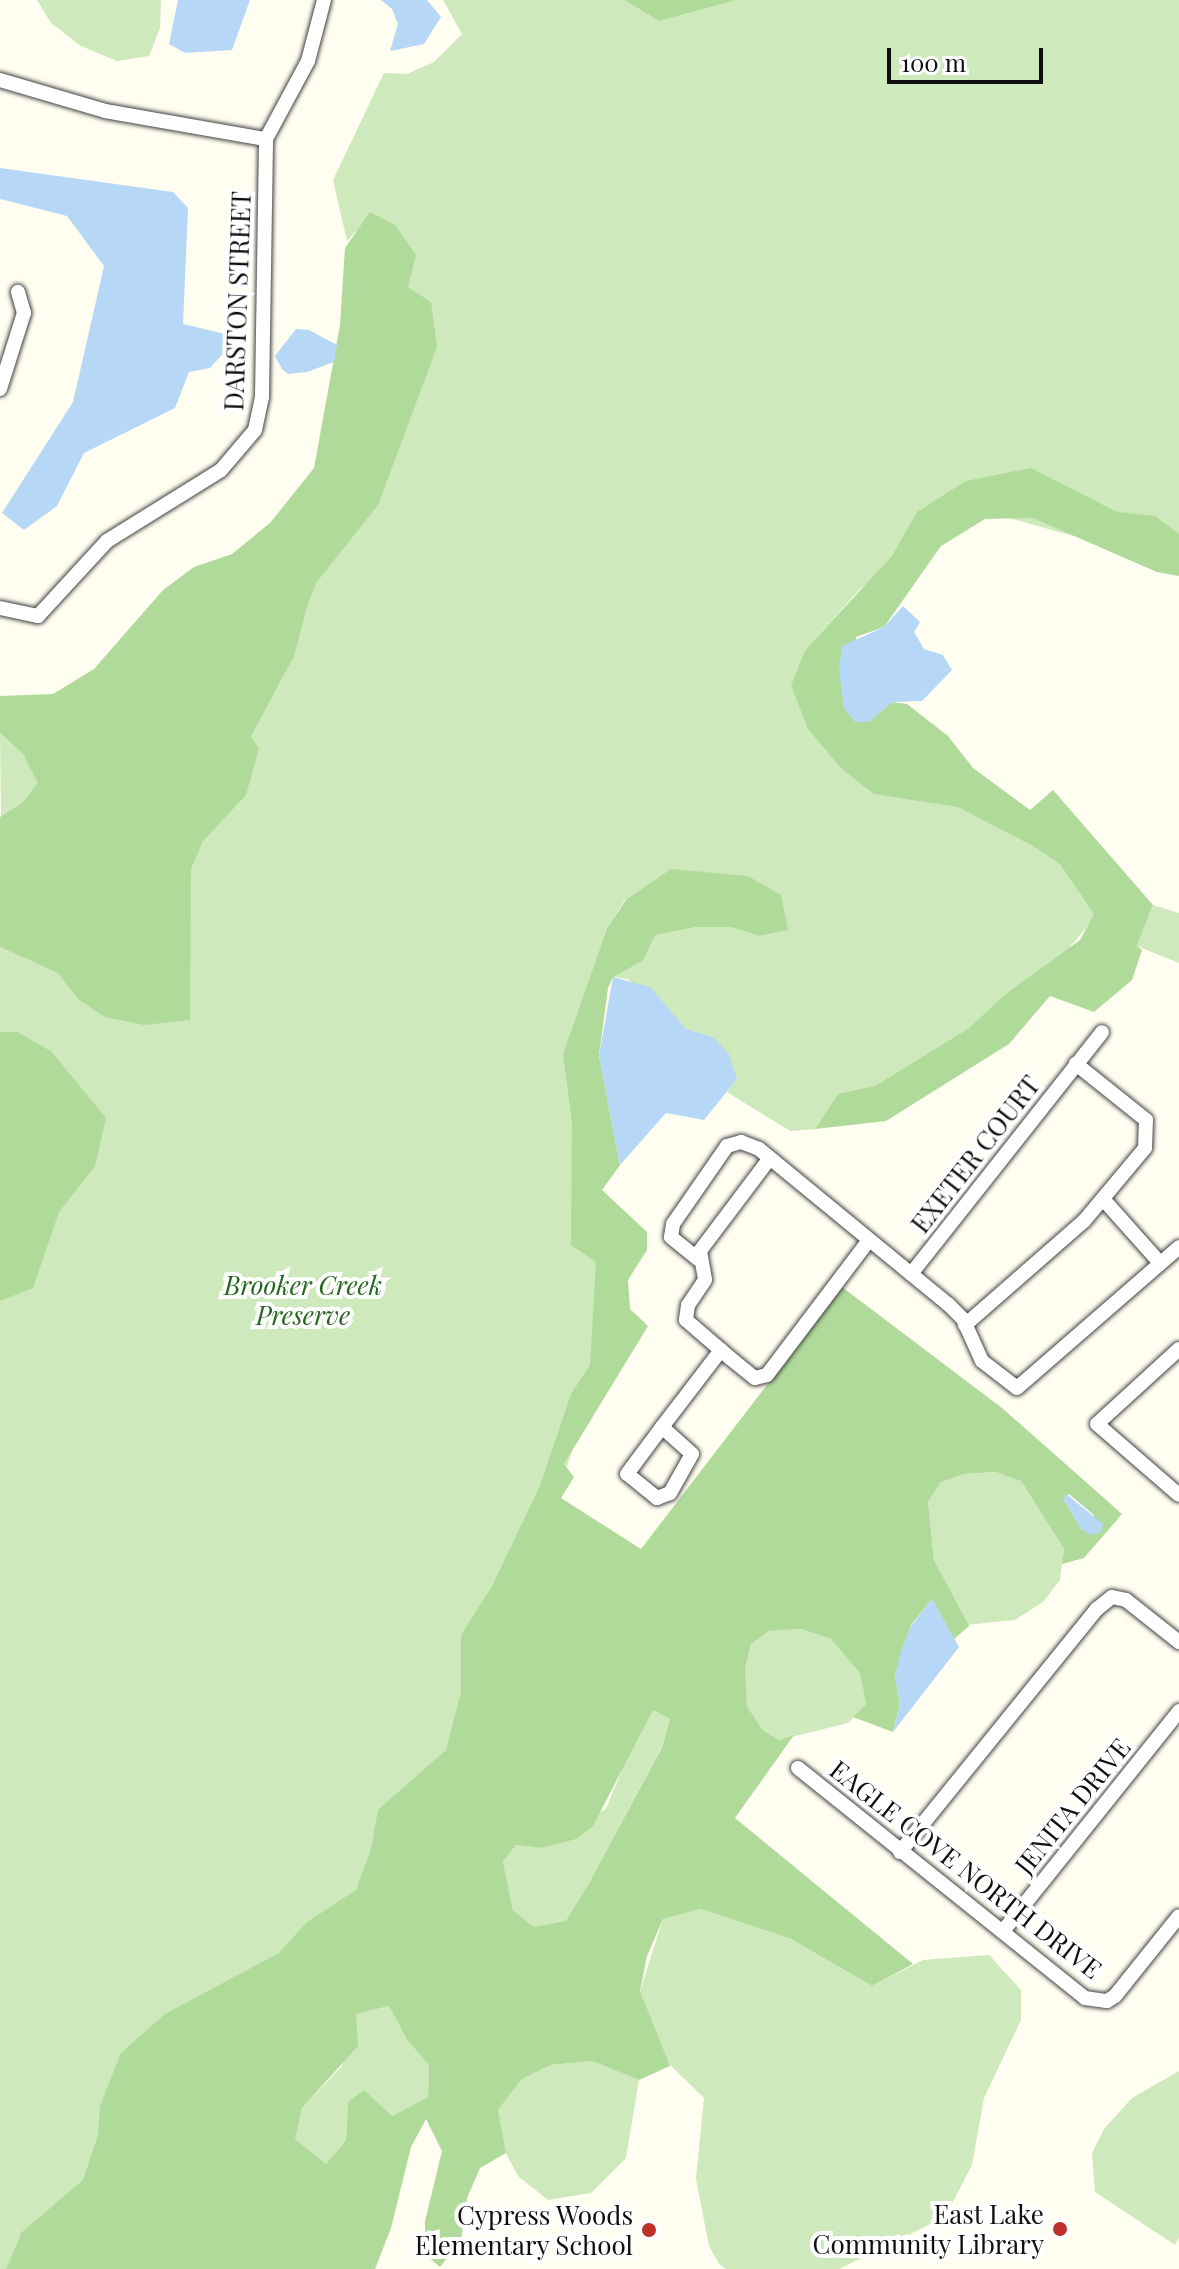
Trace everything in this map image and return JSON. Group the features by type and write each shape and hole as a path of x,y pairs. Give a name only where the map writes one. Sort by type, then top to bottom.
{"street":[{"name":"DARSTON STREET","path":"0,608 38,616 107,541 221,470 255,430 262,397 266,139 308,61 324,0"},
{"path":"0,80 105,111 266,139"},
{"path":"0,389 24,313 18,292"},
{"name":"EXETER COURT","path":"911,1274 1102,1032"},
{"name":"EXETER COURT","path":"965,1325 1103,1199 1145,1148 1150,1132 1146,1120 1076,1064"},
{"path":"869,1240 767,1375 755,1378 686,1320 688,1305 705,1280 698,1259 671,1237 673,1224 727,1146 741,1142 770,1158 911,1274 965,1325 982,1361 1017,1388 1172,1257 1103,1199"},
{"path":"698,1259 770,1158"},
{"path":"1179,1349 1097,1424 1179,1495"},
{"path":"662,1427 692,1454 670,1493 657,1498 627,1474 662,1427 721,1350"},
{"path":"900,1852 1097,1609 1112,1597 1126,1600 1179,1642"},
{"name":"JENITA DRIVE","path":"1003,1931 1179,1711"},
{"name":"EAGLE COVE NORTH DRIVE","path":"798,1768 1085,1998 1107,2001 1179,1916"}],"green space":[{"path":"37,0 161,0 160,28 149,56 117,61 81,46 51,23"},
{"name":"Brooker Creek Preserve","path":"443,0 624,0 659,21 737,0 1179,0 1179,553 1164,561 991,513 861,588 805,650 791,685 920,726 1116,892 1006,1023 853,1101 838,1094 815,1129 790,1131 727,1092 737,1079 713,1037 686,1029 627,979 613,977 643,961 654,935 696,927 731,927 759,936 779,932 625,900 607,928 569,1037 606,1297 589,1401 444,1829 119,2269 0,2269 0,1152 51,1051 18,1032 0,1032 0,947 58,973 89,1006 314,564 371,216 347,241 333,180 384,73 407,74 434,62 462,34"},
{"path":"624,0 737,0 659,21"},
{"path":"370,212 395,225 416,255 408,287 431,302 437,347 378,505 316,583 294,656 251,736 259,749 246,795 203,841 191,869 190,1020 144,1025 105,1017 78,999 58,973 0,947 0,817 22,803 38,783 23,754 0,733 0,696 53,694 94,669 163,590 194,567 232,554 270,523 314,468 340,325 345,248"},
{"path":"1031,468 1117,512 1155,516 1179,534 1179,576 1157,572 1033,518 985,519 941,546 884,627 856,637 869,722 892,702 907,704 948,736 973,768 1030,810 1053,790 1153,905 1137,946 1142,950 1132,980 1094,1012 1050,996 1009,1044 886,1121 815,1129 838,1094 875,1086 968,1029 1007,993 1080,940 1094,914 1060,864 1033,846 958,807 874,794 842,769 808,729 791,685 805,650 892,556 917,512 966,481"},
{"path":"0,733 23,754 39,783 22,803 1,817"},
{"path":"671,869 748,876 781,895 788,930 759,936 731,927 696,927 655,935 643,961 613,977 608,988 599,1056 620,1165 602,1190 647,1232 647,1250 628,1280 630,1309 648,1326 564,1464 574,1477 561,1498 641,1549 842,1287 1002,1408 1122,1514 1084,1558 1062,1564 1064,1549 1021,1481 996,1472 964,1474 941,1482 928,1502 934,1560 969,1626 954,1639 932,1599 911,1625 895,1676 900,1704 893,1732 853,1717 866,1704 860,1673 831,1639 801,1629 769,1631 751,1644 745,1669 747,1707 763,1730 779,1740 794,1735 735,1818 913,1964 872,1986 791,1939 701,1909 663,1919 647,1956 640,1991 670,2066 639,2080 592,2061 551,2065 522,2079 498,2110 506,2153 480,2168 467,2198 461,2240 440,2267 426,2255 425,2221 442,2151 426,2119 411,2147 391,2228 375,2269 6,2269 22,2232 83,2180 98,2135 100,2106 121,2053 165,2014 279,1953 307,1922 356,1890 371,1849 378,1810 446,1750 461,1692 461,1635 492,1586 540,1486 571,1394 590,1365 596,1262 571,1245 572,1122 563,1054 607,928 626,900","holes":["1069,1494 1094,1515 1081,1529 1064,1500","653,1710 670,1719 662,1747 566,1921 534,1927 513,1910 503,1862 516,1845 541,1848 576,1839 593,1826","389,2006 407,2040 429,2065 428,2097 392,2116 364,2090 348,2102 346,2140 326,2164 295,2139 302,2108 358,2046 356,2014"]},
{"path":"1153,905 1179,913 1179,963 1137,946"},
{"path":"0,1032 18,1032 51,1051 106,1118 95,1166 59,1212 33,1288 0,1301"},
{"path":"997,1472 1021,1481 1064,1549 1060,1580 1043,1602 1015,1620 966,1625 934,1560 928,1502 941,1482 964,1474"},
{"path":"801,1629 831,1639 860,1672 866,1704 848,1723 779,1740 763,1730 746,1707 745,1669 751,1644 769,1631"},
{"path":"653,1710 670,1719 662,1746 588,1885 566,1922 534,1927 513,1910 503,1862 516,1845 541,1848 606,1809 636,1736"},
{"path":"701,1909 791,1939 872,1986 923,1960 989,1955 1021,1990 1021,2020 984,2098 972,2165 945,2217 839,2269 726,2269 719,2264 709,2246 696,2179 704,2098 667,2062 640,1991 663,1919"},
{"path":"389,2006 407,2040 429,2065 428,2097 392,2116 364,2091 348,2102 346,2140 326,2164 294,2139 302,2108 342,2066 356,2014"},
{"path":"592,2061 639,2080 626,2158 591,2193 548,2200 518,2176 503,2148 498,2110 522,2079 551,2065"},
{"path":"1179,2071 1179,2237 1175,2245 1095,2192 1092,2153 1104,2129 1132,2098"}],"water":[{"path":"178,0 250,0 232,50 185,53 169,44"},
{"path":"381,0 427,0 441,17 424,44 390,51 398,24 392,9"},
{"path":"0,168 173,192 188,208 183,324 238,337 210,368 189,372 175,408 84,453 57,506 24,530 2,513 73,402 104,266 67,216 0,199"},
{"path":"296,329 309,330 337,345 334,362 307,372 288,374 282,369 275,356"},
{"path":"903,606 920,622 914,632 924,649 943,655 952,670 922,701 892,702 869,722 855,722 844,708 839,671 842,646 884,627"},
{"path":"613,977 650,987 686,1029 713,1037 729,1054 737,1079 704,1120 666,1113 620,1165 599,1056"},
{"path":"1065,1493 1103,1524 1101,1532 1091,1535 1081,1529 1064,1500"},
{"path":"932,1599 959,1647 893,1732 900,1704 895,1677 901,1651 911,1626"}],"place":[{"name":"East Lake Community Library","path":"1060,2229"},
{"name":"Cypress Woods Elementary School","path":"649,2230"}]}
